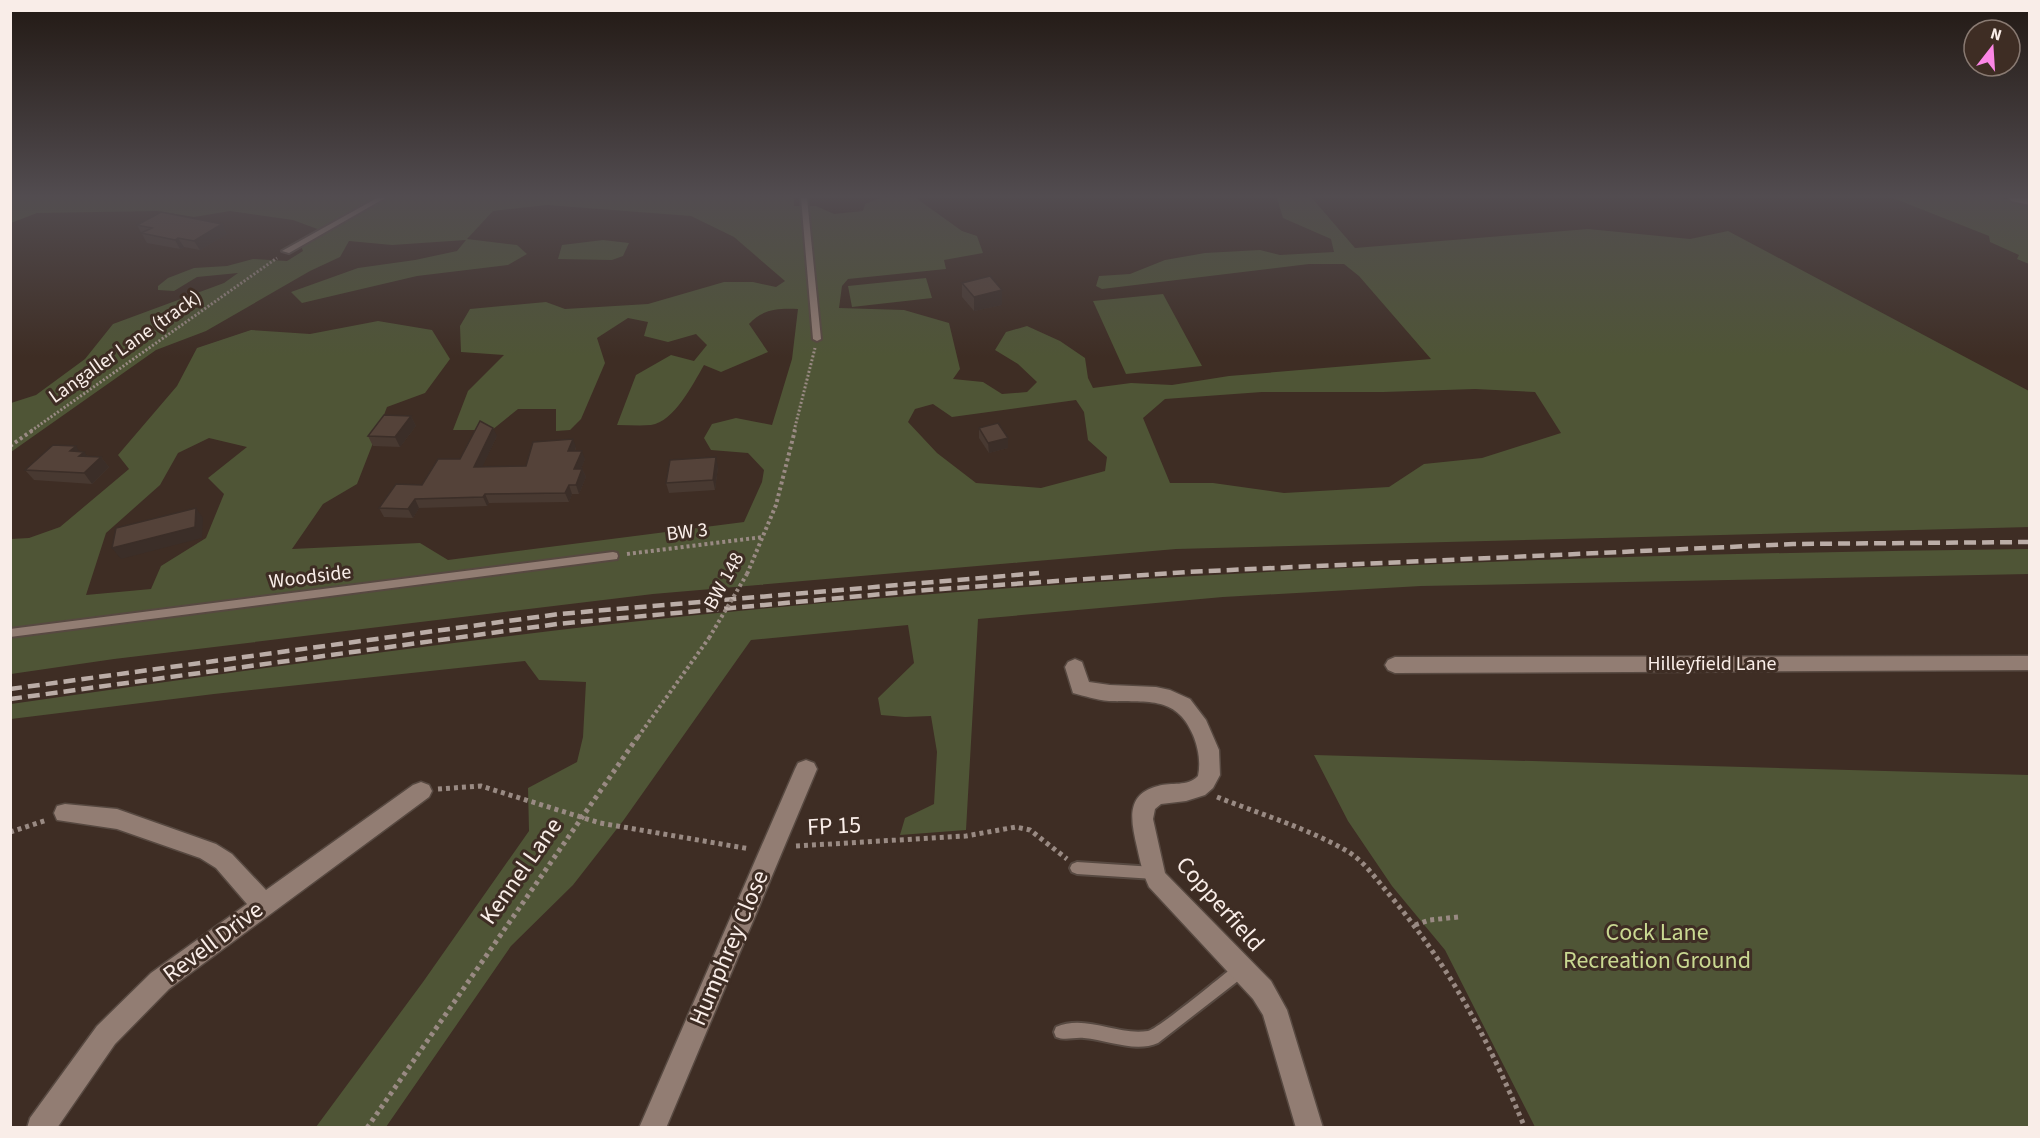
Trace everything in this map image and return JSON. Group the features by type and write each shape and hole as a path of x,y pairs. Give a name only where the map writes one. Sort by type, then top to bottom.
{"street":[{"name":"Hilleyfield Lane","path":"1395,665 2030,663"},
{"path":"1075,668 1080,687 1090,692 1157,694 1174,698 1187,707 1203,731 1209,751 1210,772 1206,783 1194,791"},
{"name":"Humphrey Close","path":"652,1128 806,769"},
{"name":"Revell Drive","path":"40,1128 89,1055 130,1009 187,960 421,791"},
{"name":"Copperfield","path":"1194,791 1154,796 1144,805 1142,819 1154,873 1157,880 1262,990 1274,1010 1310,1128"},
{"path":"65,813 117,819 208,851 225,861 263,904"}],"lane":[{"path":"809,251 817,339"},
{"name":"Woodside","path":"10,633 613,556"},
{"path":"1077,867 1154,873"},
{"path":"1061,1032 1082,1030 1131,1039 1153,1038 1242,969"}],"path":[{"name":"Langaller Lane (track)","path":"10,446 286,251"},
{"path":"764,537 776,505 817,339"},
{"name":"BW 3","path":"613,556 764,537"},
{"name":"BW 148","path":"709,638 747,574 764,537"},
{"name":"Kennel Lane","path":"367,1128 581,817 709,638"},
{"name":"FP 15","path":"421,791 481,786 600,823 744,849 771,850 796,846 966,836 1016,826 1036,834 1077,867"},
{"path":"1194,791 1234,802 1349,852 1416,924 1457,986 1496,1059 1525,1128"},
{"path":"10,832 65,813"},
{"path":"1416,924 1458,917"}],"green space":[{"path":"303,251 343,251 340,257 310,271 206,331 156,350 11,452 11,403 36,395 85,359 113,324 224,283 238,273 197,277 174,291 158,290 158,286 168,278 194,268 227,266 253,259 287,261"},
{"path":"457,251 524,251 527,254 508,265 417,276 302,303 291,292 358,268"},
{"path":"560,251 625,251 623,256 612,260 558,259"},
{"path":"750,251 982,251 983,253 944,260 946,269 848,279 842,286 839,308 904,310 949,323 960,369 953,379 983,382 1002,394 1027,392 1037,382 1018,364 995,350 1006,332 1027,326 1060,341 1085,358 1088,378 1093,388 1131,383 1172,385 1229,376 1431,359 1359,276 1344,264 1309,264 1102,289 1096,286 1099,276 1130,274 1165,260 1205,253 1240,251 1264,251 1280,255 1334,251 1766,251 2029,391 2030,527 1176,549 653,594 114,659 11,674 11,539 29,538 60,527 129,469 118,455 177,386 197,348 251,330 310,334 378,321 432,330 450,359 425,393 387,407 357,484 323,504 292,549 420,543 448,560 744,522 762,482 764,470 748,453 711,450 704,438 712,424 736,418 772,425 792,359 798,309 771,310 759,315 749,324 768,352 721,372 704,365 675,410 651,425 617,425 636,375 671,355 694,361 707,345 696,334 668,342 644,336 648,322 628,318 597,338 605,363 581,419 570,430 556,431 556,409 518,409 492,430 453,430 468,391 504,355 461,352 460,326 470,309 546,302 565,309 648,304 724,282 753,282 776,287 785,281","holes":["1475,389 1535,392 1561,433 1482,458 1424,464 1389,487 1284,493 1213,483 1170,483 1143,418 1165,399 1262,392","1076,400 1084,412 1088,440 1107,457 1105,471 1041,488 976,483 937,453 908,422 915,409 933,404 952,417","209,438 247,447 208,478 224,494 206,538 161,566 151,589 86,595 106,533 160,485 178,453"]},
{"path":"2010,251 2029,251 2029,264 2017,259 2019,255"},
{"path":"926,278 932,298 852,307 848,286"},
{"path":"1163,294 1202,366 1126,374 1093,301"},
{"path":"2029,549 2029,574 1421,586 1223,597 978,619 966,830 900,835 905,818 934,804 937,752 931,716 881,715 878,698 914,663 908,625 751,640 623,821 573,885 511,946 386,1127 316,1127 423,982 529,831 528,788 577,762 583,737 586,682 539,680 525,661 214,694 11,719 11,704 180,680 518,635 854,600 1190,576 1358,568 1693,555"},
{"name":"Cock Lane Recreation Ground","path":"1314,755 2029,775 2029,1127 1535,1127 1445,950 1392,886 1348,821"}],"building":[{"path":"990,276 1002,290 974,297 962,283"},
{"path":"384,415 411,416 395,437 368,436"},
{"path":"480,421 493,428 474,467 526,466 533,442 573,439 568,451 582,451 574,469 582,469 576,485 569,485 565,493 485,494 483,497 415,499 408,509 379,508 396,484 422,485 438,459 460,459"},
{"path":"998,423 1008,438 988,443 979,428"},
{"path":"53,445 76,446 70,451 84,452 79,456 101,457 84,473 25,470"},
{"path":"716,457 713,480 666,483 670,460"},
{"path":"196,508 195,527 112,548 116,528"}],"railway":[{"path":"10,699 557,624 927,590 1187,572 1793,544 2030,542"},
{"path":"10,689 559,614 1039,573"}]}
